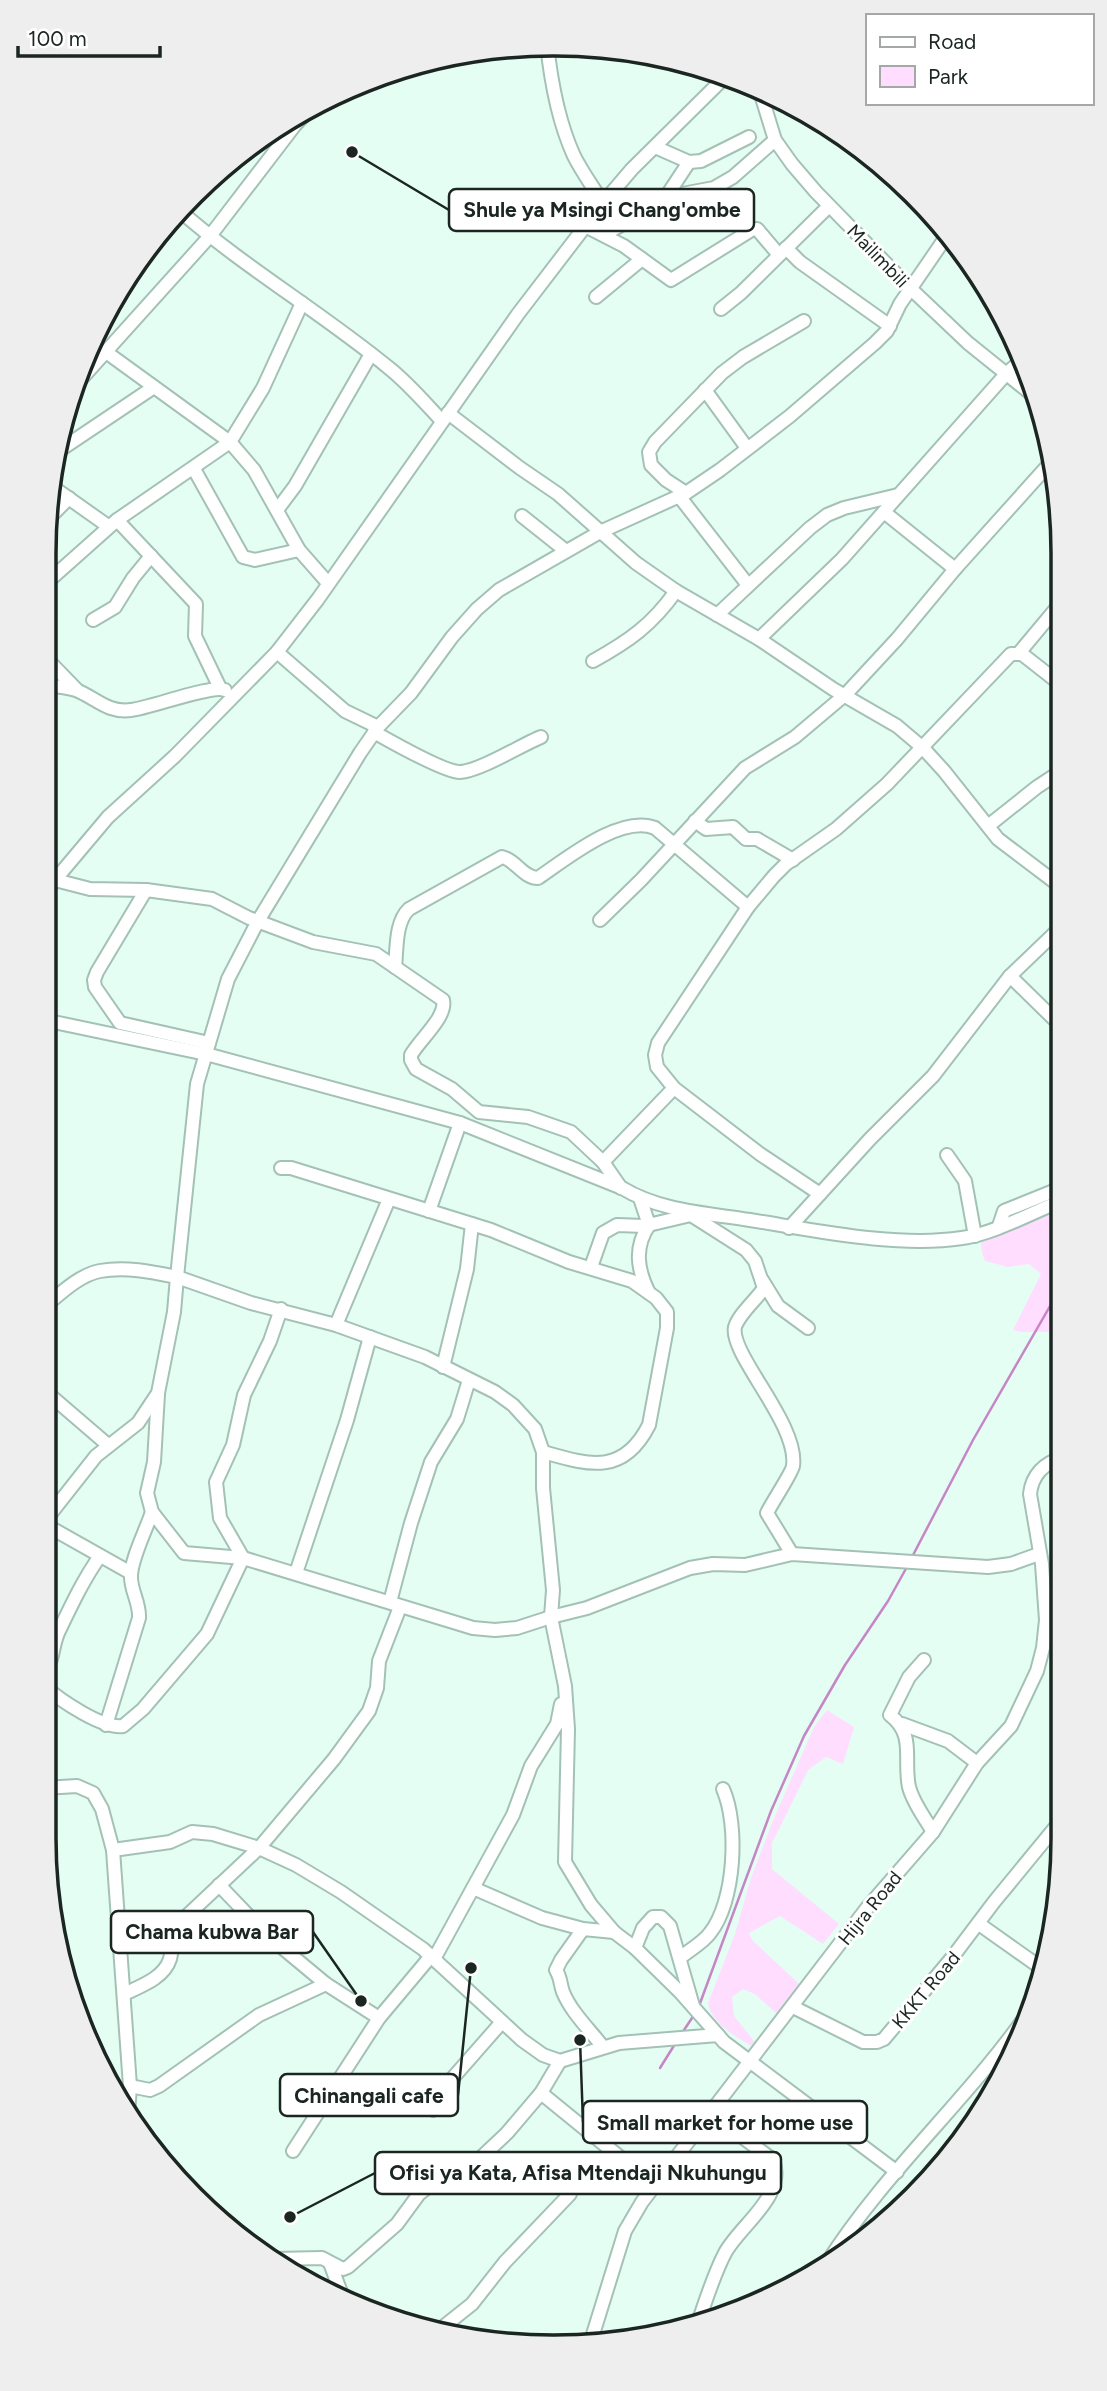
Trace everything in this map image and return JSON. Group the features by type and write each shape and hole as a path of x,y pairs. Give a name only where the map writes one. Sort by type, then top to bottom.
{"street":[{"path":"548,56 550,82 574,155 603,203"},
{"path":"56,879 108,817 175,756 277,652 585,226 655,147 718,84"},
{"name":"Mailimbili","path":"763,102 775,140 829,206 968,343 1022,387"},
{"path":"93,367 210,236 289,133"},
{"path":"655,147 689,162 701,161 749,137"},
{"path":"666,197 714,188 733,177 775,140"},
{"path":"605,234 666,197 689,162"},
{"path":"721,309 829,206"},
{"path":"187,217 262,277 391,369 445,417 558,494 636,563 676,591 897,726 944,771 998,839 1051,879"},
{"path":"585,226 605,234 667,278 675,280 753,229 757,229 782,252 890,326"},
{"path":"106,1725 139,1618 131,1573 152,1512 148,1487 154,1462 158,1393 174,1312 197,1084 228,979 258,921 325,808 376,730 411,693 452,636 477,609 499,590 600,532 682,495 720,470 790,416 875,343 890,326 900,304 942,243"},
{"path":"596,297 642,259"},
{"path":"56,574 113,523 230,442 263,388 302,303"},
{"path":"748,585 682,495 651,465 649,452 655,442 722,373 743,357 804,321"},
{"path":"106,352 230,442 254,470 299,550 328,583"},
{"path":"277,510 295,486 371,354"},
{"path":"758,639 842,559 1014,367"},
{"path":"69,444 154,387"},
{"path":"705,390 747,448"},
{"path":"194,469 243,557 255,560 299,550"},
{"path":"600,920 745,768 795,737 846,694 1044,470"},
{"path":"60,492 113,523 151,555 196,604 195,636 220,688"},
{"path":"717,615 827,515 844,508 898,495"},
{"path":"58,509 69,498"},
{"path":"884,512 955,569"},
{"path":"522,516 566,551"},
{"path":"93,620 116,607 151,555"},
{"path":"593,661 640,632 659,615 676,591"},
{"path":"820,1194 760,1154 674,1088 657,1068 655,1055 658,1043 748,907 774,876 887,784 1011,654 1019,653 1051,615"},
{"path":"277,652 345,711 398,746 455,772 481,765 541,737"},
{"path":"1019,653 1051,677"},
{"path":"56,669 77,691 109,709 129,711 159,705 210,688 220,688 234,695"},
{"path":"56,687 77,691"},
{"path":"988,826 1051,778"},
{"path":"695,821 706,829 733,827 746,839 757,839 793,860"},
{"path":"395,967 403,915 409,909 502,857 507,858 531,878 538,878 592,842 621,828 638,824 655,828 748,907"},
{"path":"56,880 90,889 146,890 212,899 258,921 313,942 376,954 439,996 444,1004 441,1016 411,1055 416,1069 452,1089 479,1112 528,1117 571,1132 603,1162 622,1188"},
{"path":"146,890 93,980 99,996 120,1023 460,1124 622,1188 640,1198 674,1209 789,1228 939,1241 975,1236 1051,1205"},
{"path":"789,1228 933,1076 1010,976 1051,937"},
{"path":"1010,976 1051,1016"},
{"path":"56,1022 158,1042 207,1048"},
{"path":"603,1162 674,1088"},
{"path":"429,1211 460,1124"},
{"path":"947,1155 965,1181 975,1236"},
{"path":"281,1168 290,1168 472,1224 569,1262 632,1281 656,1297 667,1312 667,1328 645,1434 625,1456 607,1463 579,1462 543,1452"},
{"path":"999,1226 1004,1211 1051,1192"},
{"path":"640,1198 649,1225"},
{"path":"336,1325 389,1199"},
{"path":"591,1267 603,1233 617,1225 649,1225 705,1212"},
{"path":"691,1215 747,1250 755,1261 764,1288 736,1325 735,1335 738,1346 773,1404 790,1443 793,1467 767,1513 792,1554"},
{"path":"443,1367 467,1269 472,1224"},
{"path":"649,1225 640,1237 641,1245 637,1254 639,1270 649,1293"},
{"path":"56,1297 71,1285 99,1271 140,1270 177,1277 251,1303 336,1325 425,1357 495,1392 513,1405 535,1429 543,1452 543,1488 553,1590 551,1617 565,1686 568,1729 565,1862 591,1905 614,1932 635,1948 680,1992 718,2035 897,2172"},
{"path":"760,1277 778,1306 808,1328"},
{"path":"243,1558 220,1518 216,1482 233,1445 244,1395 270,1341 281,1309"},
{"path":"296,1573 347,1420 370,1337"},
{"path":"124,1994 155,1978 164,1969 170,1959 173,1932 177,1925 259,1848 334,1759 369,1712 377,1688 379,1661 395,1604 411,1523 431,1462 457,1419 469,1380"},
{"path":"56,1508 96,1456 138,1423 158,1393"},
{"path":"56,1400 108,1445"},
{"name":"Hijra Road","path":"593,2333 632,2216 867,1908 933,1832 977,1763 1011,1726 1037,1671 1043,1648 1046,1620 1042,1564 1030,1494 1031,1483 1051,1462"},
{"path":"152,1512 184,1553 243,1558 473,1628 495,1630 517,1629 587,1608 690,1568 713,1564 745,1565 792,1554 989,1567 1011,1564 1039,1554"},
{"path":"56,1530 131,1573"},
{"path":"56,1641 77,1591 100,1556"},
{"path":"56,1696 106,1725 123,1726 135,1717 207,1634 243,1558"},
{"path":"924,1660 909,1677 890,1715 902,1724 948,1741 977,1763"},
{"path":"293,2151 379,2018 432,1958 473,1888 513,1815 531,1766 557,1724 565,1686"},
{"path":"902,1724 908,1747 909,1787 933,1832"},
{"path":"56,1787 77,1786 93,1793 103,1810 113,1850 129,2096"},
{"path":"680,1958 710,1934 727,1890 732,1860 732,1826 731,1813 723,1789"},
{"path":"113,1850 170,1842 192,1832 226,1837 296,1865 341,1892 432,1958 502,2023 543,2055 560,2062"},
{"name":"KKKT Road","path":"793,2007 863,2042 877,2042 895,2028 1051,1833"},
{"path":"219,1885 267,1935 326,1984 379,2018"},
{"path":"473,1888 542,1918 583,1929 614,1932"},
{"path":"635,1948 643,1928 653,1917 661,1917 670,1926 694,2009"},
{"path":"979,1924 1035,1963"},
{"path":"583,1929 556,1970 573,2009 603,2047"},
{"path":"130,2086 150,2090 159,2086 259,2015 326,1984"},
{"path":"433,2110 451,2080 502,2023"},
{"path":"290,2259 322,2258 344,2269 348,2267 397,2224 419,2194 433,2183 477,2162 508,2133 541,2092 560,2062 620,2043 718,2035"},
{"path":"847,2239 879,2192 1009,2038"},
{"path":"541,2092 654,2185"},
{"path":"701,2312 726,2250 761,2207 776,2179 773,2160 709,2112"},
{"path":"449,2323 472,2304 505,2262 570,2194"},
{"path":"330,2263 339,2287"}],"green space":[{"path":"1051,1201 1051,1332 1013,1330 1041,1274 1029,1264 1008,1267 985,1261 981,1241 983,1234 1001,1219"},
{"path":"827,1710 854,1727 843,1764 826,1757 808,1770 772,1843 772,1869 839,1924 823,1944 780,1916 749,1933 752,1940 799,1984 777,2014 755,1994 743,1989 732,1997 734,2016 755,2042 751,2046 719,2023 708,2003 735,1934 751,1878 772,1823 814,1727"},
{"path":"953,2133 928,2166 910,2184"}],"waterway":[{"path":"911,1559 973,1440 1051,1304"},
{"path":"699,2006 771,1811 804,1736 908,1565"},
{"path":"682,2033 694,2015"},
{"path":"660,2068 675,2044"}],"place":[{"name":"Shule ya Msingi Chang'ombe","path":"352,152"},
{"name":"Chinangali cafe","path":"471,1968"},
{"name":"Chama kubwa Bar","path":"361,2001"},
{"name":"Small market for home use","path":"580,2040"},
{"name":"Ofisi ya Kata, Afisa Mtendaji Nkuhungu","path":"290,2217"}]}
